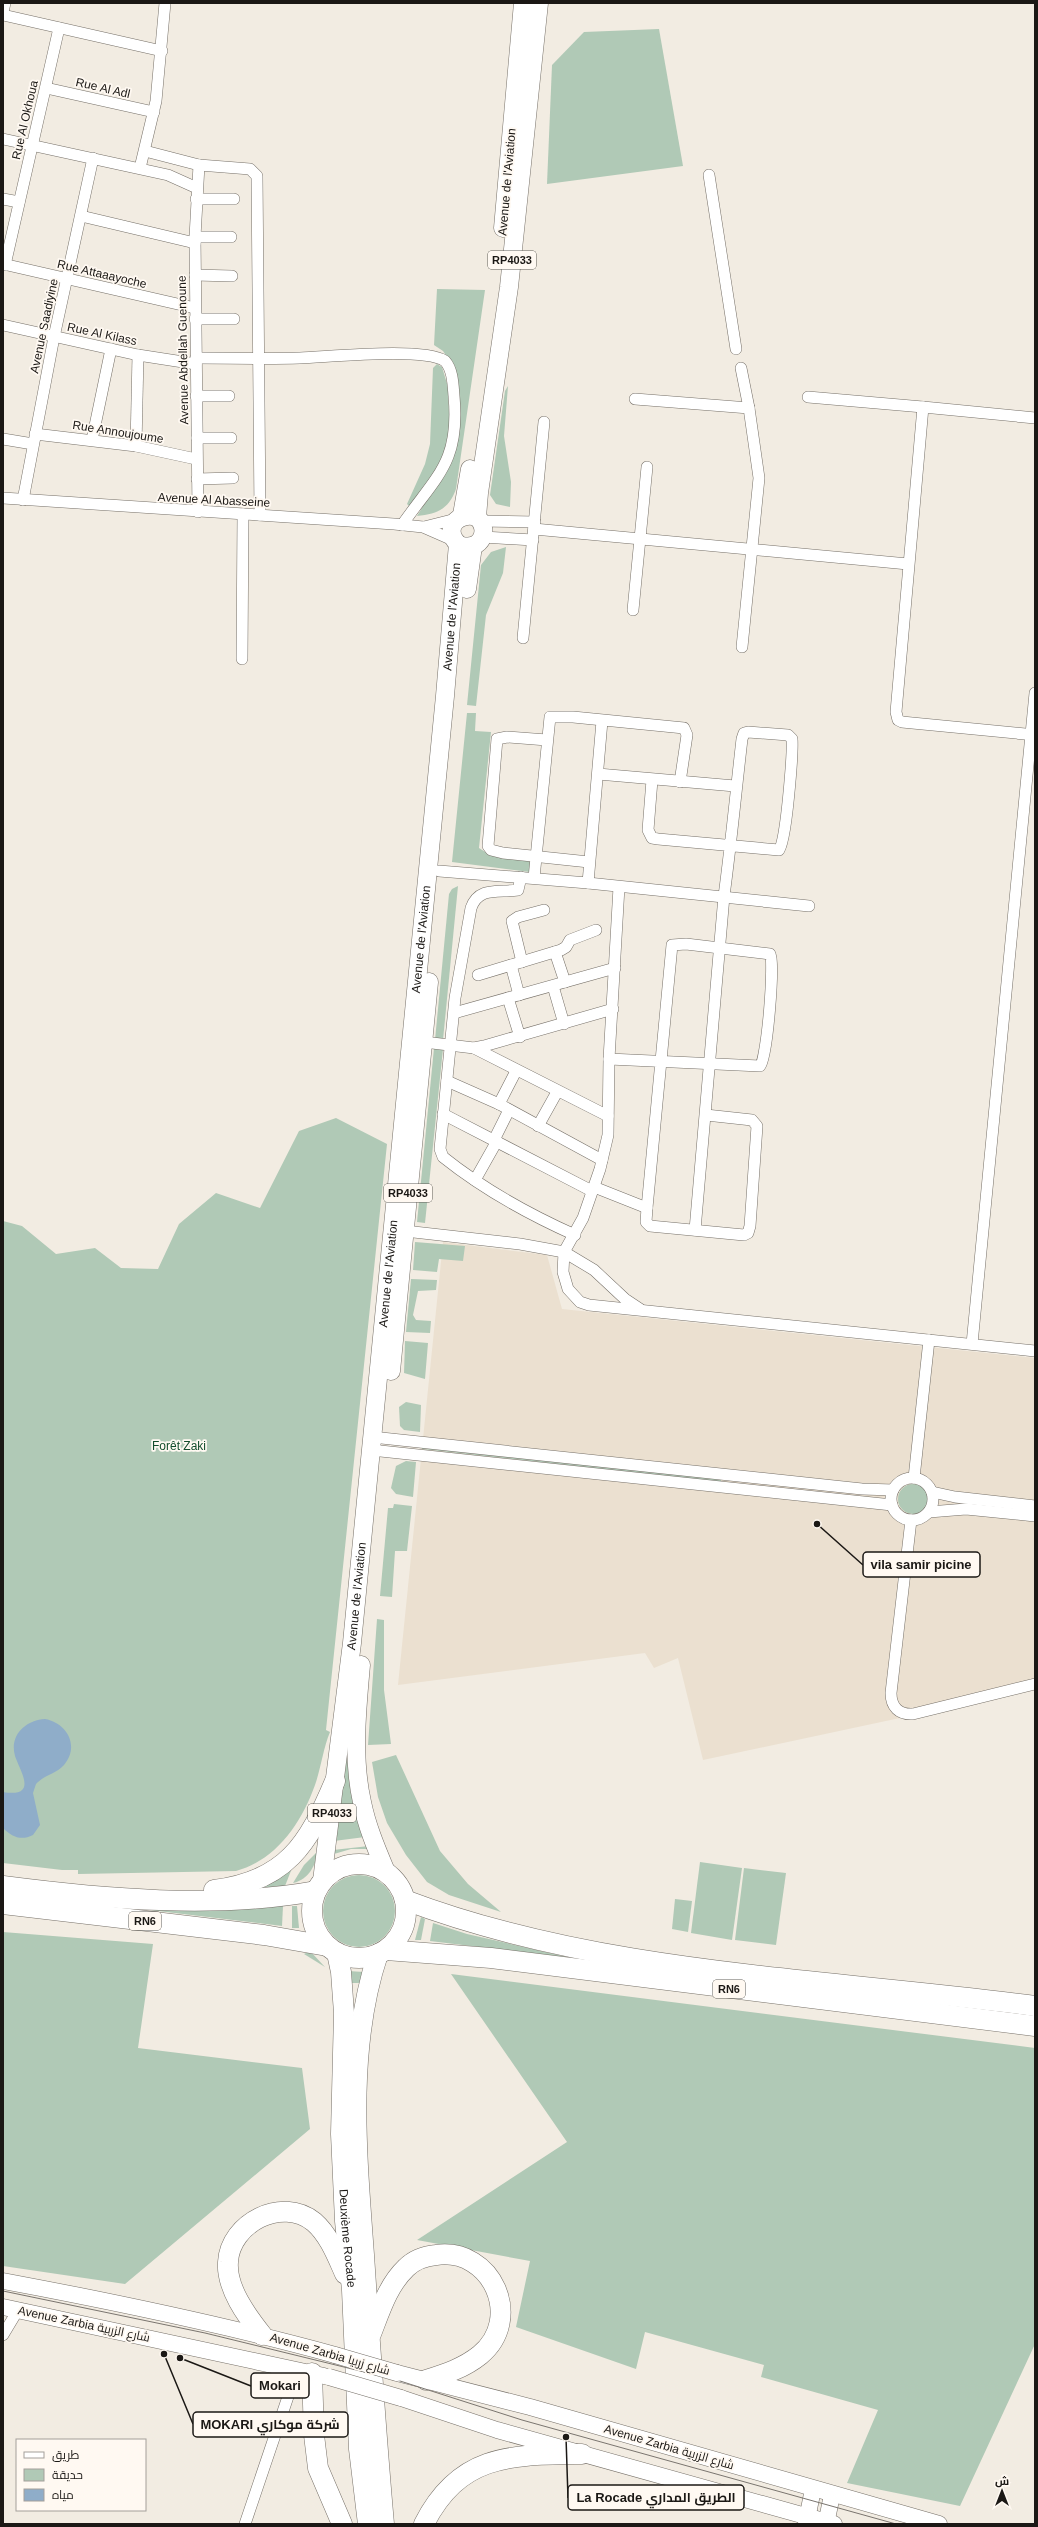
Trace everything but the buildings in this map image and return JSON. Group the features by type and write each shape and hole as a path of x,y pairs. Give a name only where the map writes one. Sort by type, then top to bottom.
{"highway":[{"path":"148,1899 231,1888 265,1878 280,1868 302,1842 320,1812 335,1781"},
{"name":"RN6","path":"3,1886 77,1895 148,1899 260,1899 319,1886 342,1868 353,1865 371,1866 387,1874 395,1881 405,1900 406,1914 403,1928 396,1940 382,1952"},
{"path":"319,1886 312,1903 313,1920 319,1937 332,1949"},
{"name":"RN6","path":"405,1900 499,1931 570,1947 763,1975 1035,2006"},
{"name":"RN6","path":"3,1904 264,1935 332,1949 357,1958 382,1952 491,1958 1035,2026"},
{"name":"Deuxième Rocade","path":"332,1949 343,1993 341,2134 345,2221 352,2290 359,2449 368,2524"},
{"name":"Deuxième Rocade","path":"382,1952 368,1988 360,2038 358,2163 368,2340 384,2524"},
{"path":"262,2335 233,2289 228,2262 238,2234 258,2217 270,2214 292,2213 314,2222 329,2240 352,2290"},
{"path":"368,2340 392,2285 407,2267 428,2256 441,2254 463,2256 475,2262 490,2277 500,2301 501,2314 496,2336 481,2355 466,2364 426,2380"},
{"path":"313,2373 314,2435 318,2468 342,2524"},
{"path":"424,2524 438,2501 454,2483 480,2466 520,2455 582,2454"}],"main road":[{"name":"Avenue de l'Aviation","path":"387,1874 366,1820 357,1761 360,1680 377,1444 468,530 497,286 523,3"},
{"name":"Avenue de l'Aviation","path":"319,1886 335,1781 405,1231 469,568 468,530 509,287 539,3"},
{"path":"3,2282 110,2301 262,2335"},
{"name":"Avenue Zarbia شارع الزربية","path":"11,2309 313,2373"},
{"name":"Avenue Zarbia شارع زربيا","path":"262,2335 398,2373"},
{"name":"Avenue Zarbia شارع زربيا","path":"313,2373 401,2398 497,2430 582,2454"},
{"name":"Avenue Zarbia شارع الزربية","path":"398,2373 530,2407 832,2495 939,2524"},
{"path":"582,2454 806,2520 829,2523 832,2495"},
{"path":"806,2520 813,2489"}],"street":[{"path":"3,12 5,3"},
{"path":"140,168 154,112 162,51 165,3"},
{"path":"3,16 162,51"},
{"name":"Rue Al Okhoua","path":"4,264 33,145 59,28"},
{"name":"Rue Al Adl","path":"46,88 154,112"},
{"path":"3,139 140,168 178,178 196,193 234,198"},
{"path":"145,150 199,166 250,169 257,176 260,515"},
{"name":"Avenue Saadiyine","path":"23,500 54,337 93,158"},
{"name":"Avenue Abdellah Guenoune","path":"198,512 196,459 195,240 196,193 199,166"},
{"path":"709,176 736,349"},
{"path":"3,199 19,202"},
{"path":"81,216 195,240 231,237"},
{"name":"Rue Attaaayoche","path":"4,264 195,314 234,319"},
{"path":"195,275 232,276"},
{"name":"Rue Al Kilass","path":"3,325 138,355 196,361 408,354 437,358 445,361 452,377 453,444 443,469 402,525"},
{"path":"92,440 111,349"},
{"path":"136,446 138,355"},
{"path":"741,368 749,408 759,478 742,648"},
{"path":"196,396 229,396"},
{"path":"808,397 1035,418"},
{"path":"634,398 749,408"},
{"path":"923,407 896,712 898,720 909,723 1033,735"},
{"path":"523,638 544,422"},
{"path":"197,438 231,438"},
{"name":"Rue Annoujoume","path":"3,439 92,440 136,446 196,459"},
{"path":"633,610 638,538 647,467"},
{"path":"197,480 233,478"},
{"name":"Avenue Al Abasseine","path":"3,498 468,530"},
{"path":"242,514 242,659"},
{"path":"468,530 534,525 751,550 908,564"},
{"name":"Avenue Al Abasseine","path":"423,527 468,530"},
{"path":"468,530 533,540"},
{"path":"972,1344 1033,735 1035,694"},
{"path":"534,878 548,720 551,716 685,729 687,735 680,782"},
{"path":"588,883 602,721"},
{"path":"652,780 650,837 730,846 776,850 781,848 791,760 791,737 765,733 744,733 736,786 730,846 724,896 695,1230"},
{"path":"547,740 499,738 494,761 488,846 494,851 589,862"},
{"path":"598,774 652,780 736,786"},
{"path":"439,871 588,883 810,906"},
{"path":"521,877 518,890 483,893 472,903 454,1013 439,1144 441,1153 450,1163 475,1180 520,1208 575,1235"},
{"path":"620,887 614,1009 609,1060 608,1135 593,1189 575,1235 564,1252 564,1281 568,1289 580,1302 589,1305 1035,1351"},
{"path":"522,962 512,921 518,917 544,910"},
{"path":"478,975 566,948 570,940 596,930"},
{"path":"609,1060 661,1060 753,1067 762,1065 770,992 772,961 770,954 677,943 672,945 661,1060 647,1208 646,1222 650,1226 744,1235 748,1233 750,1226 758,1133 756,1124 752,1120 706,1115"},
{"path":"555,952 565,982"},
{"path":"511,966 520,995"},
{"path":"454,1013 615,968"},
{"path":"553,986 564,1024"},
{"path":"508,998 520,1037"},
{"path":"424,1042 474,1048 520,1037 614,1009"},
{"path":"474,1048 556,1092 608,1116"},
{"path":"475,1180 495,1140 516,1071"},
{"path":"447,1081 504,1107 602,1160"},
{"path":"538,1126 556,1092"},
{"path":"443,1114 593,1189 647,1208"},
{"path":"405,1231 520,1244 564,1252 594,1270 625,1299 645,1311"},
{"path":"914,1478 929,1340"},
{"path":"377,1444 862,1489 893,1490"},
{"path":"377,1444 892,1505"},
{"path":"914,1478 925,1482 934,1498 929,1512 924,1516 911,1520 899,1515 892,1505 893,1490 902,1481 914,1478"},
{"path":"932,1492 1032,1511"},
{"path":"929,1512 966,1509 1032,1511"},
{"path":"911,1520 890,1693 894,1707 903,1713 913,1714 1035,1684"},
{"path":"3,2335 11,2309"},
{"path":"246,2524 313,2373"}],"shaded area":[{"path":"443,1242 547,1255 562,1309 1035,1358 1035,1689 703,1760 678,1658 654,1668 645,1653 398,1685"}],"green space":[{"path":"659,29 683,166 547,184 552,65 584,32"},
{"path":"437,289 485,290 456,489 446,506 431,514 417,516 444,472 455,369 443,351 434,345"},
{"path":"437,364 442,367 448,387 450,440 436,472 409,506 407,504 425,464 430,444 433,368"},
{"path":"508,386 504,436 511,482 510,507 496,504 490,495 505,391"},
{"path":"506,547 503,573 486,615 476,706 467,705 481,565 491,552"},
{"path":"467,713 476,713 475,731 491,732 479,848 490,855 532,860 530,872 452,862"},
{"path":"458,886 443,1040 435,1040 449,894 452,889"},
{"path":"434,1048 443,1049 425,1223 417,1222"},
{"name":"Forêt Zaki","path":"336,1118 387,1144 326,1730 330,1732 317,1779 309,1799 294,1826 275,1849 250,1866 236,1871 78,1874 78,1870 62,1870 3,1863 3,1221 22,1226 56,1254 95,1248 121,1268 158,1269 179,1224 216,1193 260,1208 299,1131"},
{"path":"415,1242 465,1246 463,1261 439,1259 437,1272 413,1270"},
{"path":"411,1279 437,1280 436,1290 418,1291 413,1315 416,1320 431,1321 430,1333 406,1332"},
{"path":"405,1341 428,1343 425,1379 404,1373"},
{"path":"406,1402 421,1405 420,1432 404,1430 400,1426 399,1407"},
{"path":"422,1447 721,1479 721,1482 422,1449"},
{"path":"406,1461 416,1462 413,1497 396,1494 391,1488 396,1466"},
{"path":"913,1484 924,1488 928,1499 924,1510 913,1514 902,1510 898,1499 902,1488"},
{"path":"394,1504 412,1506 407,1551 395,1551 392,1597 380,1596 388,1508 393,1508"},
{"path":"377,1619 384,1620 384,1690 391,1744 368,1745"},
{"path":"349,1710 365,1837 334,1841"},
{"path":"396,1755 440,1851 468,1884 501,1912 449,1895 427,1882 406,1855 387,1823 378,1797 372,1762"},
{"path":"369,1846 369,1849 351,1849 334,1854 333,1850"},
{"path":"319,1850 316,1861 308,1875 293,1883 304,1865"},
{"path":"700,1862 742,1868 732,1940 691,1933"},
{"path":"294,1863 285,1886 256,1888"},
{"path":"744,1868 786,1873 776,1945 735,1940"},
{"path":"359,1875 379,1881 389,1891 395,1911 389,1931 379,1941 359,1947 339,1941 329,1931 323,1911 329,1891 339,1881"},
{"path":"675,1899 692,1901 688,1932 672,1929"},
{"path":"283,1906 282,1926 133,1908 135,1907"},
{"path":"292,1906 297,1906 299,1928 292,1928"},
{"path":"421,1917 425,1919 421,1940 415,1940"},
{"path":"433,1923 467,1934 576,1959 430,1941"},
{"path":"3,1932 153,1944 138,2048 302,2068 310,2129 125,2284 3,2266"},
{"path":"310,1951 325,1967 304,1954"},
{"path":"348,1971 364,1972 361,1983 351,1983"},
{"path":"451,1974 1035,2048 1035,2344 960,2506 847,2483 878,2410 761,2377 764,2365 645,2332 636,2369 516,2327 530,2261 417,2240 567,2142"}],"water":[{"path":"45,1719 53,1721 65,1730 69,1736 71,1750 69,1758 61,1768 43,1778 36,1784 33,1793 40,1825 33,1835 21,1838 13,1836 3,1828 3,1792 14,1793 21,1791 24,1787 23,1776 15,1756 14,1742 17,1735 31,1722"}],"tram line":[{"path":"3,2291 205,2333 397,2380 522,2420 896,2524"}],"place":[{"name":"vila samir picine","path":"817,1524"},
{"name":"MOKARI شركة موكاري","path":"164,2354"},
{"name":"Mokari","path":"180,2358"},
{"name":"La Rocade الطريق المداري","path":"566,2437"}]}
